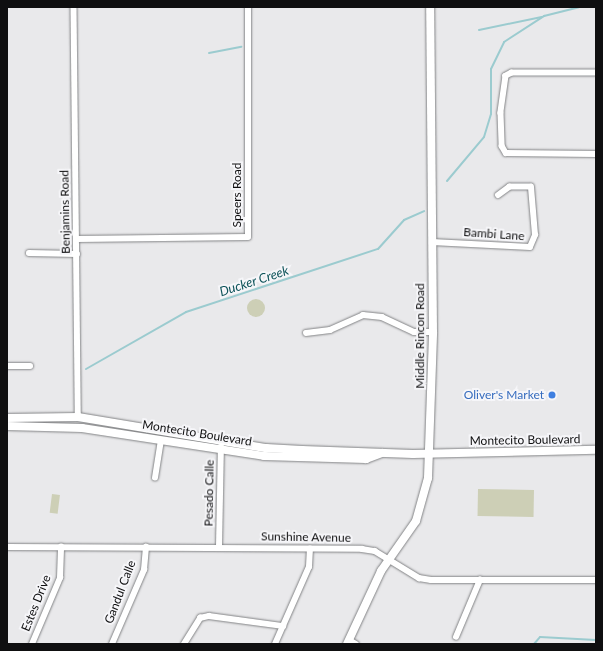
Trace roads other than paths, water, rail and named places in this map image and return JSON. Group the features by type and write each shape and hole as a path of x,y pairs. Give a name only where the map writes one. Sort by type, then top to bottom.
{"main road":[{"name":"Middle Rincon Road","path":"351,643 389,559 423,506 430,453 433,332 430,7"},
{"name":"Montecito Boulevard","path":"7,418 78,417 221,445 310,458 366,459 382,453 596,450"},
{"name":"Montecito Boulevard","path":"7,426 82,428 161,440 221,445"}],"street":[{"name":"Benjamins Road","path":"74,7 78,417"},
{"name":"Speers Road","path":"77,239 248,237 248,7"},
{"path":"596,73 506,76 501,113 502,146 509,154 596,154"},
{"name":"Bambi Lane","path":"432,242 530,247 535,235 531,187 510,187 499,195"},
{"path":"29,253 77,254"},
{"path":"306,333 330,330 363,315 382,317 414,332 433,332"},
{"path":"7,366 30,366"},
{"path":"155,478 161,440"},
{"name":"Pesado Calle","path":"219,547 221,445"},
{"name":"Sunshine Avenue","path":"7,547 362,549 389,559 419,578 480,580 596,580"},
{"name":"Estes Drive","path":"32,644 60,578 61,547"},
{"name":"Gandul Calle","path":"112,644 144,570 146,547"},
{"path":"275,644 308,567 310,549"},
{"path":"456,637 480,580"},
{"path":"184,644 200,618 209,616 283,626"}],"waterway":[{"name":"Ducker Creek","path":"447,181 484,137 491,114 491,69 504,42 544,16 579,7"},
{"path":"479,30 542,17"},
{"path":"209,53 241,47"},
{"name":"Ducker Creek","path":"86,369 186,312 378,249 404,220 424,211"},
{"path":"534,644 540,637 596,640"}],"place":[{"name":"Oliver's Market","path":"552,395"}]}
